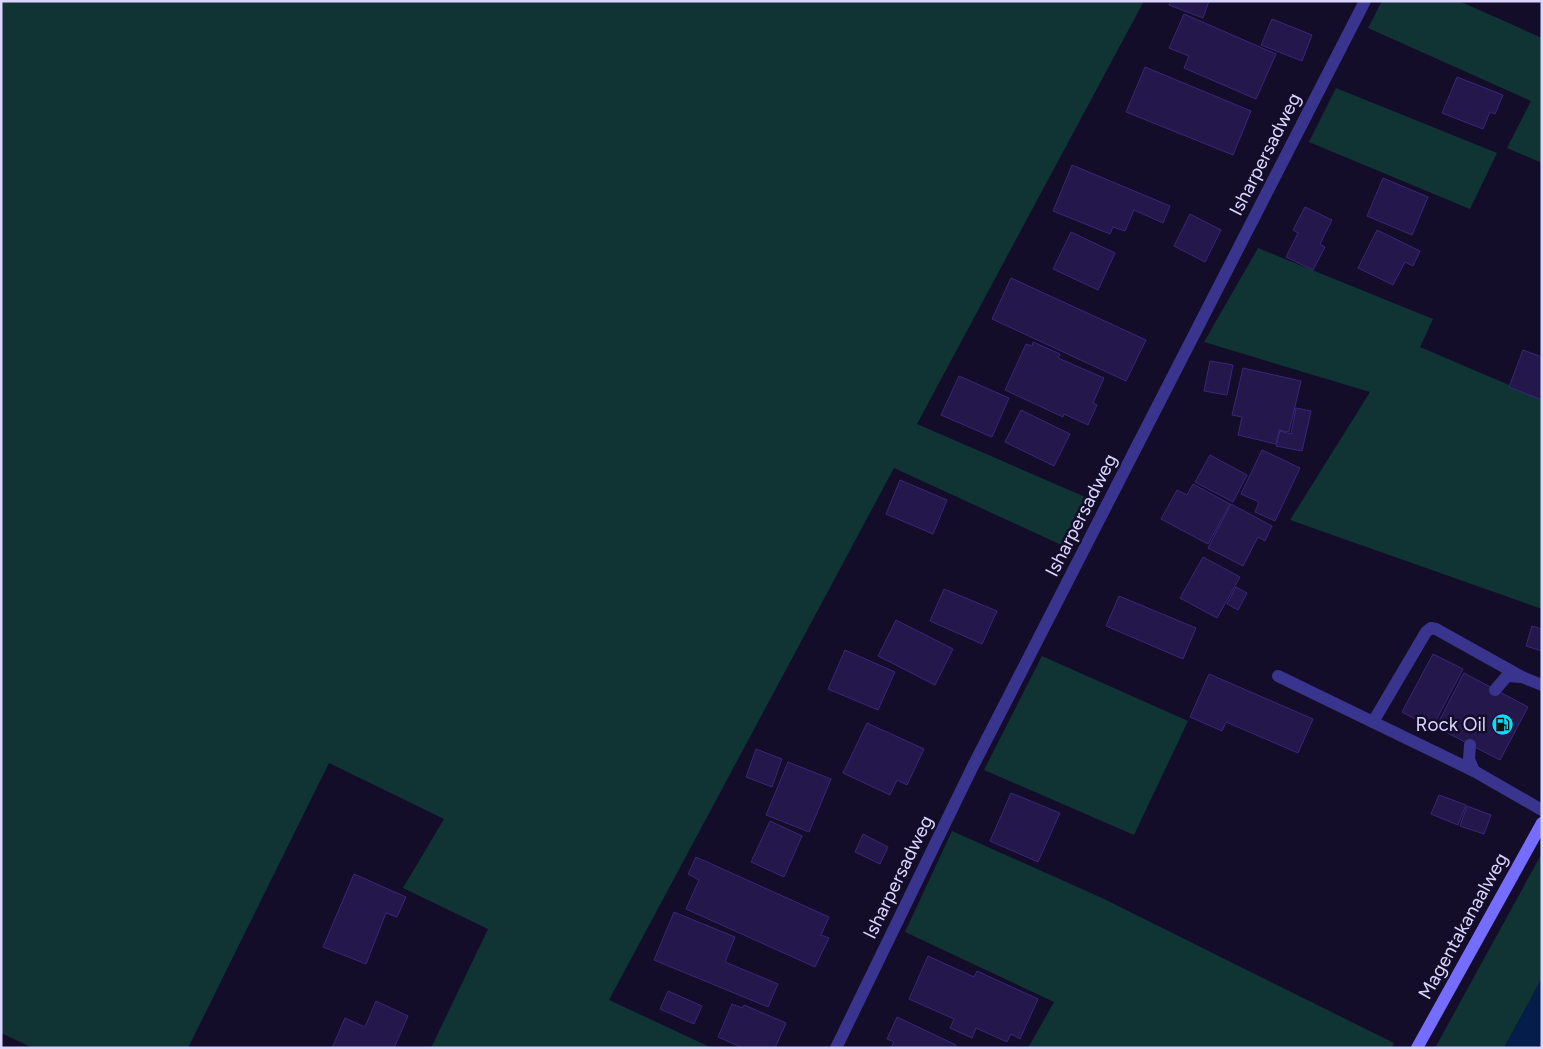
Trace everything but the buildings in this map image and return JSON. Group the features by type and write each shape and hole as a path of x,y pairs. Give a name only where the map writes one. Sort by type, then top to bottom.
{"street":[{"name":"Isharpersadweg","path":"836,1048 972,768 1365,1"},
{"path":"1372,722 1426,632 1431,628 1522,677 1542,685"},
{"path":"1278,676 1474,771 1542,810"},
{"path":"1495,690 1507,676 1522,677"},
{"path":"1470,744 1469,759 1474,771"},
{"name":"Magentakanaalweg","path":"1417,1048 1542,823"}],"green space":[{"path":"1,1 1144,1 917,424 1092,500 1068,548 894,468 609,1000 712,1048 431,1048 488,929 403,888 444,819 329,763 188,1048 33,1048 1,1033"},
{"path":"1382,1 1459,1 1542,38 1542,163 1507,148 1531,101 1368,28"},
{"path":"1336,88 1497,153 1470,209 1309,142"},
{"path":"1258,248 1433,319 1420,347 1542,399 1542,609 1290,520 1370,392 1204,342"},
{"path":"1042,656 1188,721 1134,835 984,770"},
{"path":"952,831 1102,898 1394,1043 1392,1048 1028,1048 1054,1002 905,932"},
{"path":"1542,853 1542,978 1504,1048 1435,1048"}],"water":[{"path":"1542,978 1542,1048 1504,1048"}],"place":[{"name":"Rock Oil","path":"1502,724"}]}
